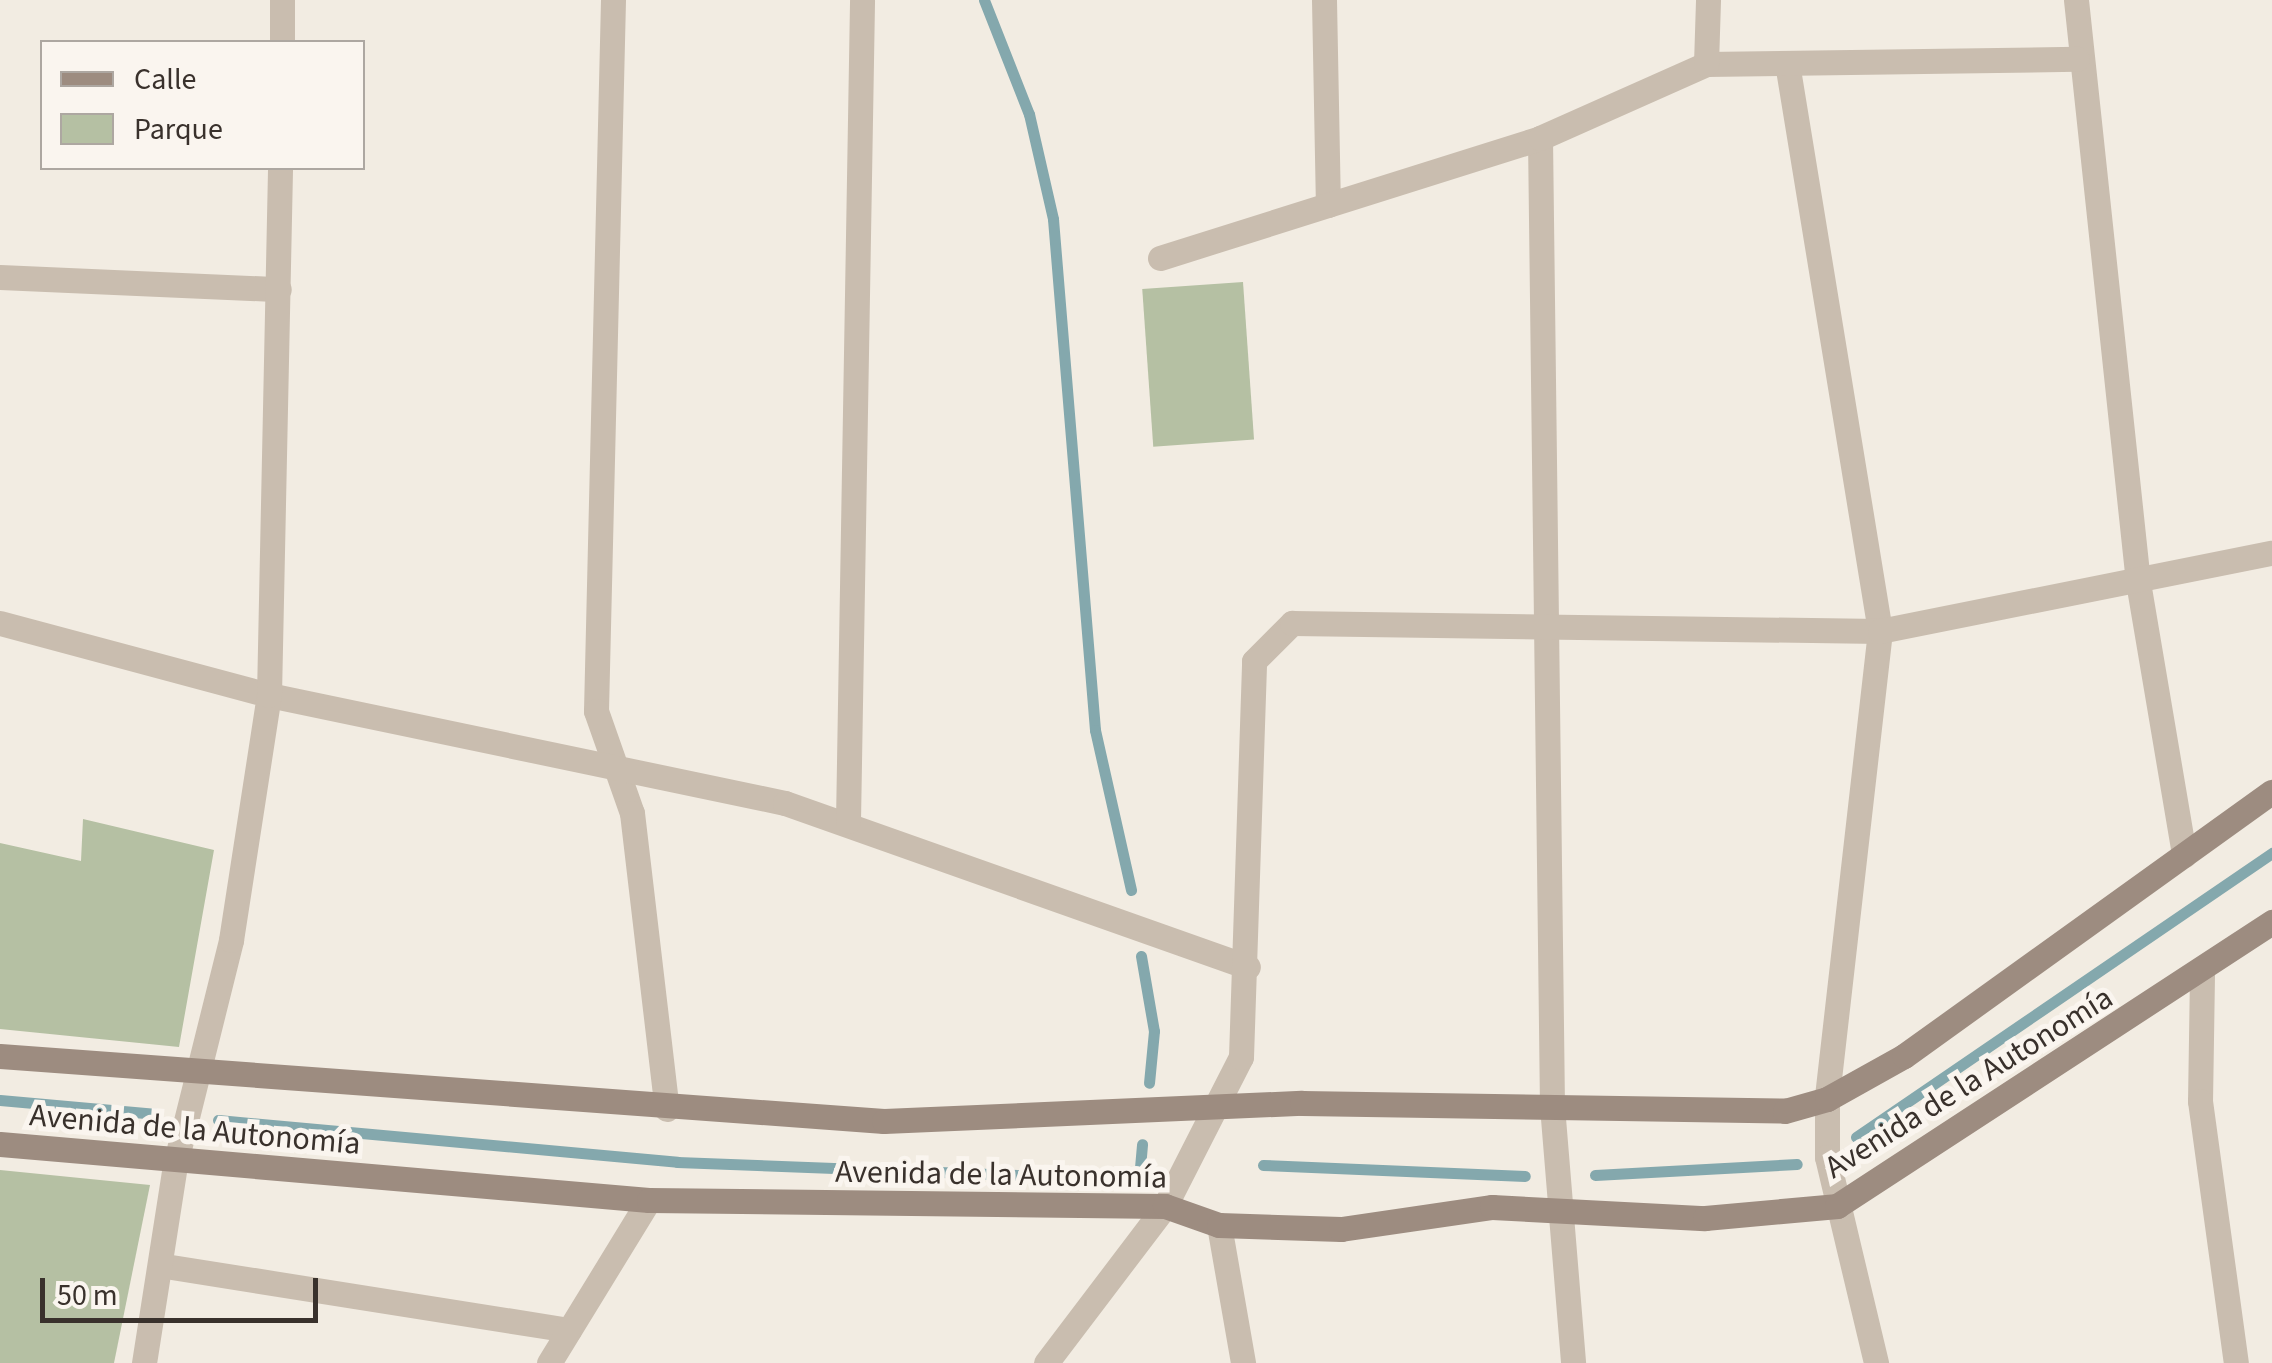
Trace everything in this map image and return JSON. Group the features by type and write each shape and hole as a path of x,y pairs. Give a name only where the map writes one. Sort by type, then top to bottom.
{"street":[{"path":"282,0 282,40"},
{"path":"613,0 596,712 632,813 667,1108"},
{"path":"848,821 862,0"},
{"path":"1324,0 1328,205"},
{"path":"1706,64 1708,0"},
{"path":"2076,0 2077,59 2138,582 2184,855"},
{"path":"1160,258 1540,138 1706,64 2077,59"},
{"path":"1787,63 1880,631 1827,1099 1838,1206 1876,1363"},
{"path":"1540,138 1552,1106 1557,1214 1573,1363"},
{"path":"144,1363 165,1266 175,1165 231,940 269,694 280,170"},
{"path":"0,277 279,289"},
{"path":"1046,1363 1164,1206 1208,1110 1242,1057 1248,967 1254,662 1292,623 1880,631 2272,553"},
{"path":"0,623 269,694 613,762 848,821 1248,967"},
{"name":"Avenida de la Autonomía","path":"0,1056 197,1077 884,1121 1208,1110 1552,1106 1785,1111 1827,1099 1904,1056 2272,792"},
{"name":"Avenida de la Autonomía","path":"0,1144 175,1165 649,1200 1164,1206 1219,1224 1341,1229 1492,1206 1557,1214 1705,1218 1838,1206 2202,976 2272,922"},
{"path":"2202,976 2200,1101 2236,1363"},
{"path":"549,1363 649,1200"},
{"path":"1219,1224 1243,1363"},
{"path":"165,1266 569,1330"}],"green space":[{"path":"1243,282 1254,440 1153,447 1142,289"},
{"path":"83,819 214,850 179,1047 0,1029 0,843 81,861"},
{"path":"0,1170 150,1185 114,1363 0,1363"}],"waterway":[{"path":"984,0 1029,114 1053,219 1095,730 1131,890"},
{"path":"1856,1137 2272,853"},
{"path":"1141,956 1154,1031 1149,1083"},
{"path":"0,1100 156,1114"},
{"path":"218,1120 677,1162 1142,1180"},
{"path":"1139,1179 1142,1144"},
{"path":"1595,1175 1797,1164"},
{"path":"1263,1165 1525,1176"}]}
